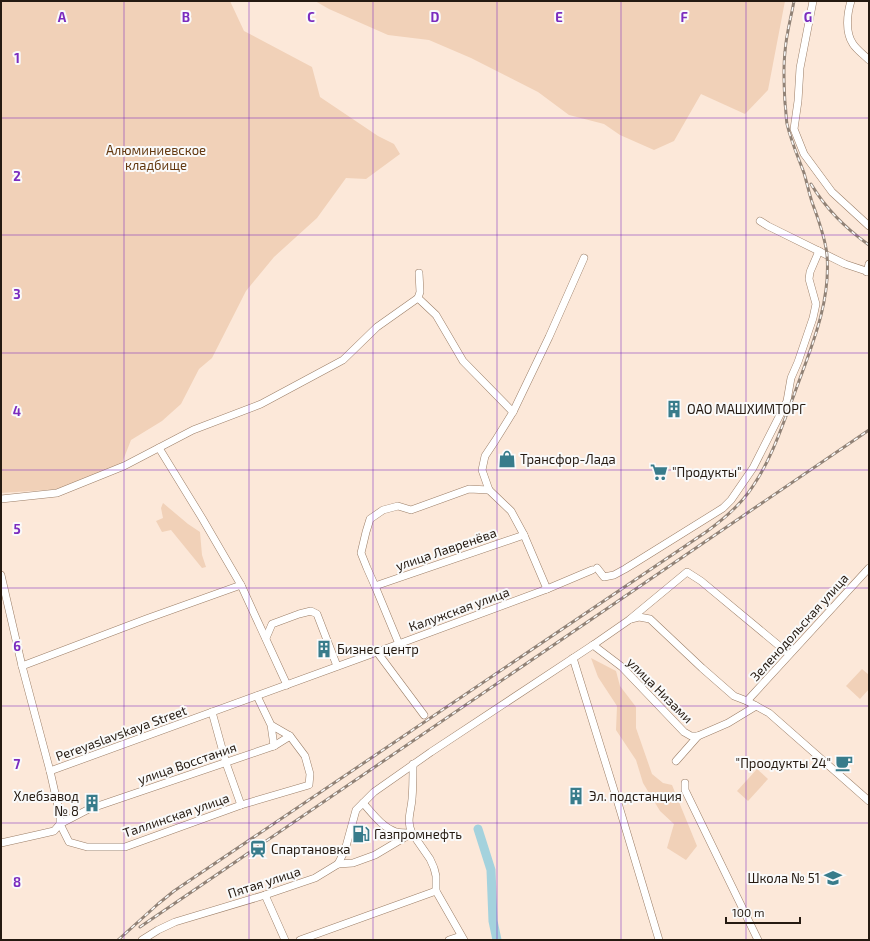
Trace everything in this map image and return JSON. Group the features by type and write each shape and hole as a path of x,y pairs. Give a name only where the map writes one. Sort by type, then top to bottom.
{"street":[{"path":"813,1 800,68 798,101 794,129 804,154 832,192 869,226"},
{"path":"852,1 848,14 847,25 852,44 869,60"},
{"path":"760,221 845,264 868,272 869,264"},
{"name":"Калужская улица","path":"287,684 547,589 595,569 604,578 614,575 723,508 731,500 757,461 787,401 791,378 813,318 816,304 810,279 810,272 819,251"},
{"path":"547,589 524,535 511,511 489,490 482,470 485,456 513,412 549,337 584,258"},
{"path":"1,499 57,493 124,466 193,430 261,404 343,360 377,327 418,298 420,292 419,272"},
{"path":"418,298 436,315 463,361 513,412"},
{"path":"159,448 241,585 287,684"},
{"path":"399,644 361,553 370,519 383,510 398,506 411,510 469,489 489,490"},
{"name":"улица Лавренёва","path":"375,586 524,535"},
{"name":"Зеленодольская улица","path":"747,702 869,568"},
{"path":"338,864 345,850 356,810 374,792 413,764 629,620 687,572 701,581 790,654"},
{"path":"1,575 22,666 50,772"},
{"path":"22,666 241,585"},
{"path":"266,638 272,624 311,611 317,614 337,666"},
{"path":"629,620 639,617 650,619 734,696 769,713 869,801"},
{"name":"улица Низами","path":"593,645 622,667 684,732 691,736 698,736 728,723 756,706"},
{"path":"377,652 424,715"},
{"path":"573,658 659,940"},
{"name":"Pereyaslavskaya Street","path":"60,824 60,815 50,772 287,684"},
{"path":"257,696 271,725 274,746"},
{"path":"212,712 226,763 241,805"},
{"path":"271,725 290,736"},
{"name":"улица Восстания","path":"60,824 89,809 274,746 290,736"},
{"name":"Таллинская улица","path":"60,824 69,842 87,847 125,847 241,805 309,785 310,774 305,756 290,736"},
{"path":"676,761 698,736"},
{"path":"413,764 412,799 408,822 409,828 430,859 436,876 436,891 462,938 449,940"},
{"path":"685,783 685,790 758,940"},
{"path":"363,803 383,825 389,829 398,832 412,833"},
{"path":"1,843 54,831 60,824"},
{"name":"Пятая улица","path":"142,940 175,922 265,895 315,878 338,864 353,863 375,855 412,833"},
{"path":"300,940 436,891"},
{"path":"265,895 285,940"}],"green space":[{"name":"Алюминиевское кладбище","path":"1,1 230,1 244,31 312,67 320,97 378,136 394,144 400,154 366,179 346,178 317,218 274,257 246,291 212,358 199,369 181,404 162,421 131,440 122,463 62,489 1,493"},
{"path":"315,1 785,1 768,90 745,114 701,94 674,141 654,150 620,135 604,124 569,115 538,92 471,58 429,40 388,35 329,9"},
{"path":"163,503 200,532 202,555 206,567 202,568 171,530 162,532 156,521 163,518 161,508"},
{"path":"591,658 616,671 620,686 636,707 636,728 652,774 663,783 672,785 697,846 686,860 667,848 674,824 660,811 643,783 636,760 616,730 617,706 598,677"},
{"path":"862,669 869,675 869,689 860,699 846,686"},
{"path":"757,769 768,779 748,801 737,791"}],"waterway":[{"path":"478,829 491,870 493,921 497,940"}],"railway":[{"path":"118,940 174,891 706,532 732,511 748,493 766,464 781,430 813,344 823,309 826,291 827,255 825,241 787,122 784,84 784,58 786,39 794,1"},
{"path":"811,184 823,202 837,218 869,245"},
{"path":"140,927 869,430"}],"place":[{"name":"ОАО МАШХИМТОРГ","path":"674,409"},
{"name":"Трансфор-Лада","path":"507,459"},
{"name":"\"Продукты\"","path":"659,472"},
{"name":"Бизнес центр","path":"324,649"},
{"name":"\"Проодукты 24\"","path":"844,763"},
{"name":"Эл. подстанция","path":"576,796"},
{"name":"Хлебзавод № 8","path":"92,803"},
{"name":"Газпромнефть","path":"361,834"},
{"name":"Спартановка","path":"258,849"},
{"name":"Школа № 51","path":"833,878"}]}
